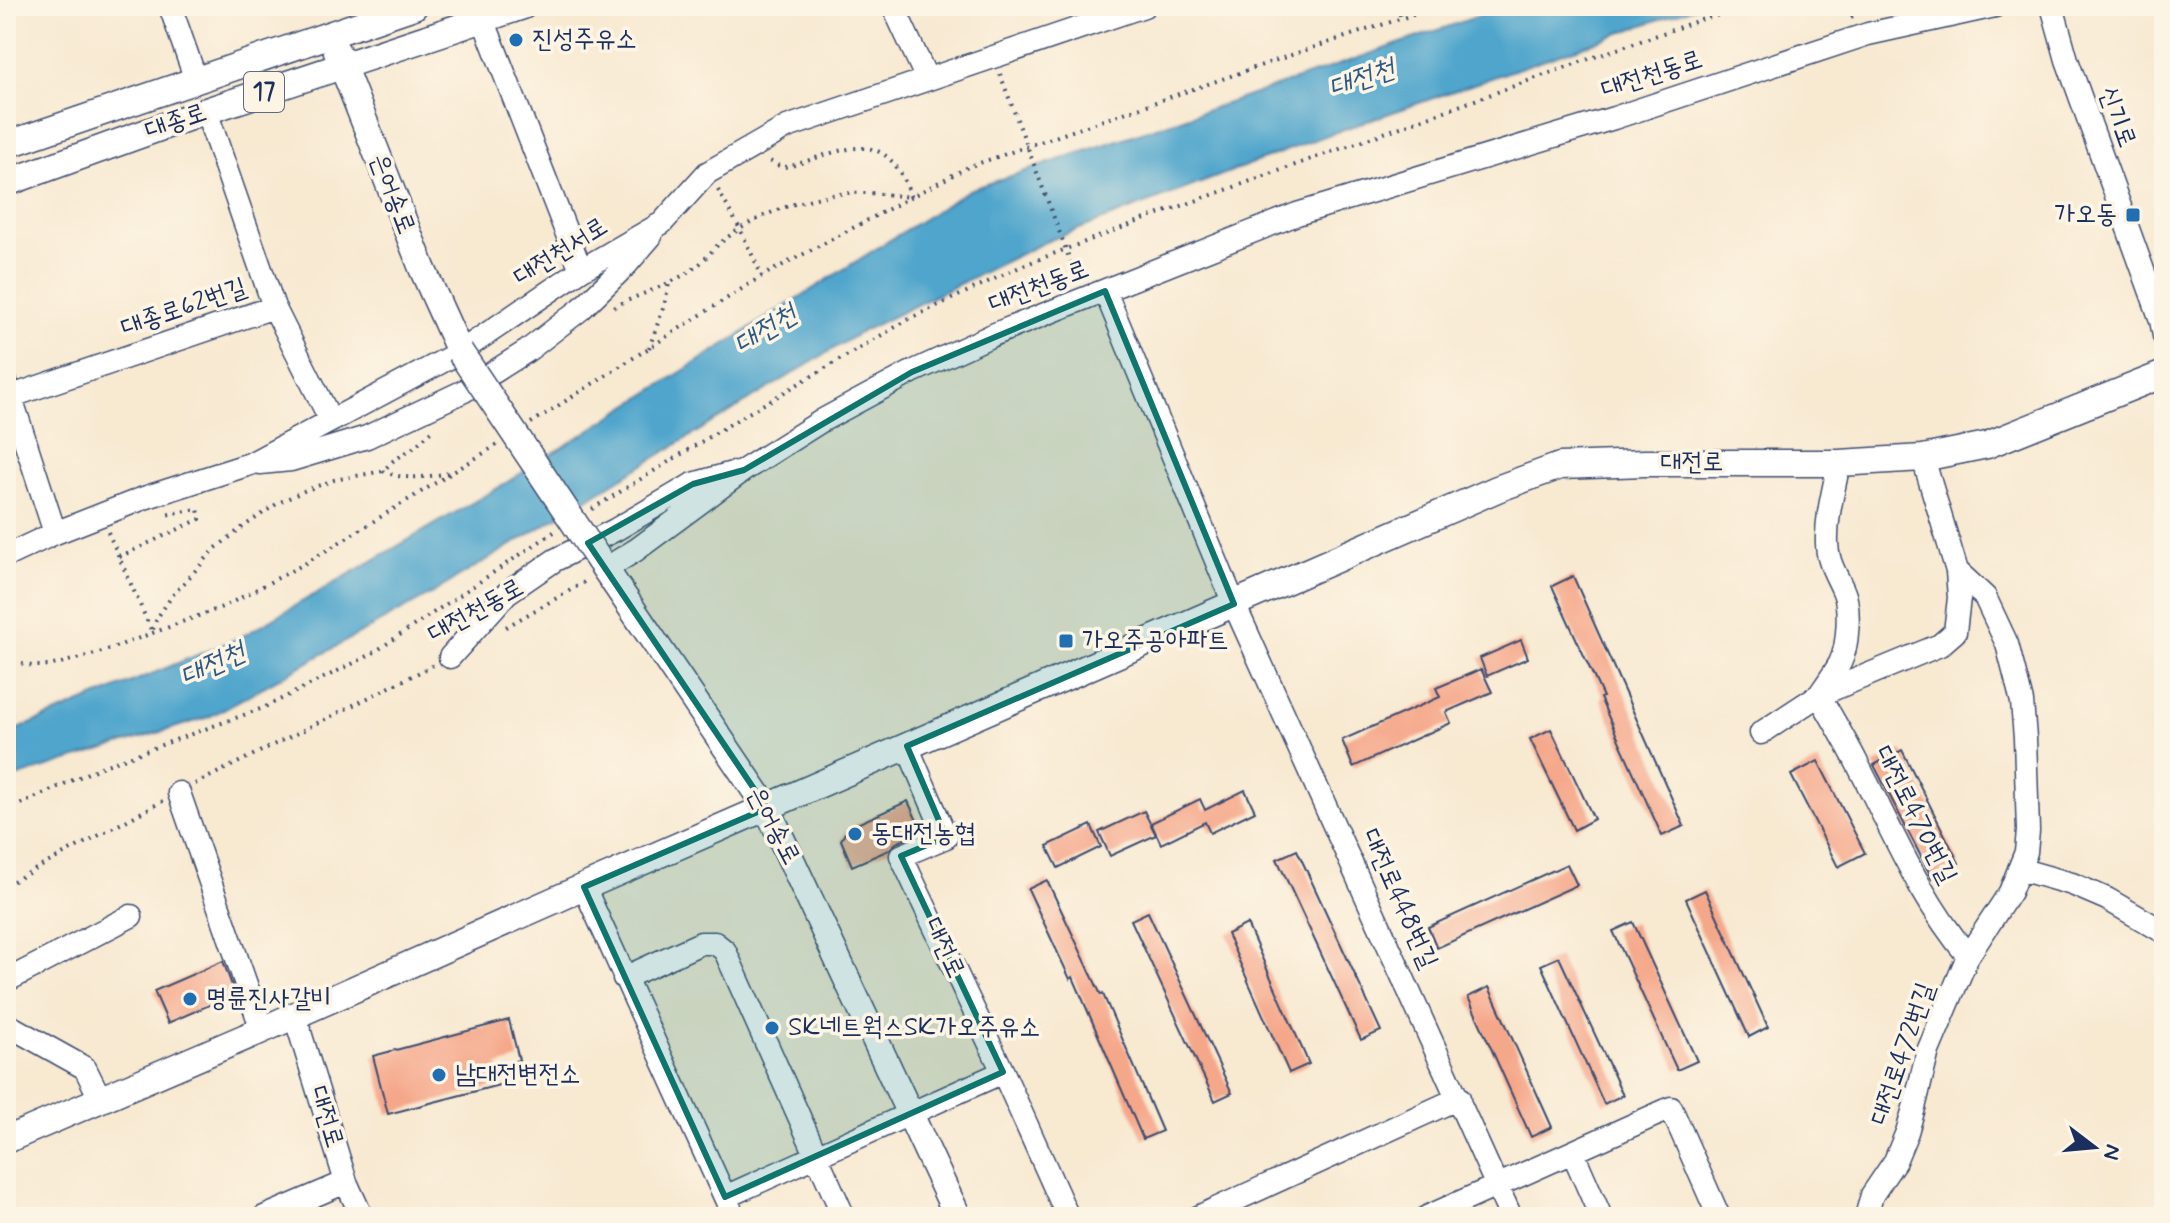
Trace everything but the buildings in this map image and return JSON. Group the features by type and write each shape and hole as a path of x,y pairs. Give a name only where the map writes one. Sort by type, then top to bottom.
{"main road":[{"name":"대종로","path":"6,145 414,6"},
{"name":"대종로","path":"6,183 206,111 523,6"},
{"name":"은어송로","path":"330,34 422,268 460,352 767,808 958,1217"},
{"name":"대전로","path":"6,1140 1497,489 1560,466 1839,463 1923,458 1987,445 2164,374"}],"street":[{"path":"170,6 196,80"},
{"path":"893,6 927,79"},
{"name":"대전천동로","path":"602,564 636,550 744,470 823,420 912,372 995,334 1297,214 1614,118 1868,34 1995,6"},
{"name":"신기로","path":"2052,6 2067,60 2161,320 2164,336"},
{"name":"대전천서로","path":"6,556 144,498 250,464 460,352 581,270 662,223 707,173 787,127 1130,8"},
{"path":"483,19 581,270"},
{"name":"대종로62번길","path":"8,392 274,307 206,111"},
{"path":"250,464 291,460 367,437 464,391 527,351 581,309 626,265 662,223"},
{"path":"1105,291 1234,604"},
{"path":"274,307 331,421"},
{"path":"8,392 55,533"},
{"name":"대전로472번길","path":"1866,1217 1872,1195 1895,1161 1907,1132 1928,1051 1968,956 2010,892 2026,852 2028,831 2022,702 2007,644 1985,597 1957,571 1923,458"},
{"path":"1819,695 1841,661 1846,640 1845,593 1832,571 1826,545 1828,515 1839,463"},
{"path":"450,657 507,593 555,560 615,530 693,484 744,470"},
{"path":"1761,733 1819,695 1940,645 1955,632 1959,598 1957,571"},
{"name":"대전로448번길","path":"1234,604 1511,1217"},
{"name":"대전로470번길","path":"1819,695 1858,764 1916,881 1945,929 1968,956"},
{"name":"대전로","path":"907,746 946,837 901,856 1068,1217"},
{"path":"179,793 262,1030"},
{"path":"2019,869 2072,884 2107,899 2164,932"},
{"path":"584,887 729,1207 818,1155 1003,1072"},
{"path":"6,981 131,916"},
{"path":"624,978 701,943 715,943 725,951 844,1217"},
{"name":"대전로","path":"295,1016 346,1182 362,1217"},
{"path":"6,1024 85,1068 100,1098"},
{"path":"1198,1217 1239,1209 1459,1098"},
{"path":"1427,1217 1671,1108 1719,1217"},
{"path":"1573,1153 1601,1217"},
{"path":"264,1217 346,1182"}],"path":[{"path":"1398,6 1401,19"},
{"path":"525,427 762,276 968,167 1439,6"},
{"path":"993,57 1079,285"},
{"path":"730,210 762,276"},
{"path":"648,350 670,283"},
{"path":"6,661 49,666 99,653 225,606 306,563 499,444"},
{"path":"383,471 394,476 410,477 451,473"},
{"path":"101,516 119,557 200,519 198,509 151,517 144,498"},
{"name":"대전천동로","path":"506,627 575,589 602,564"},
{"name":"대전천동로","path":"6,885 179,793 450,657"}],"highlighted area":[{"path":"1105,291 1234,604 907,746 946,837 901,856 1003,1072 725,1197 584,887 767,808 588,543 693,484 744,470 912,372"}],"water":[{"name":"대전천","path":"1507,6 1698,6 1330,134 1045,242 863,331 431,594 209,717 6,780 6,734 241,637 501,486 969,190"}],"place":[{"name":"진성주유소","path":"516,40"},
{"name":"가오동","path":"2133,215"},
{"name":"가오주공아파트","path":"1066,641"},
{"name":"동대전농협","path":"855,834"},
{"name":"명륜진사갈비","path":"190,999"},
{"name":"SK네트웍스SK가오주유소","path":"772,1028"},
{"name":"남대전변전소","path":"439,1075"}]}
